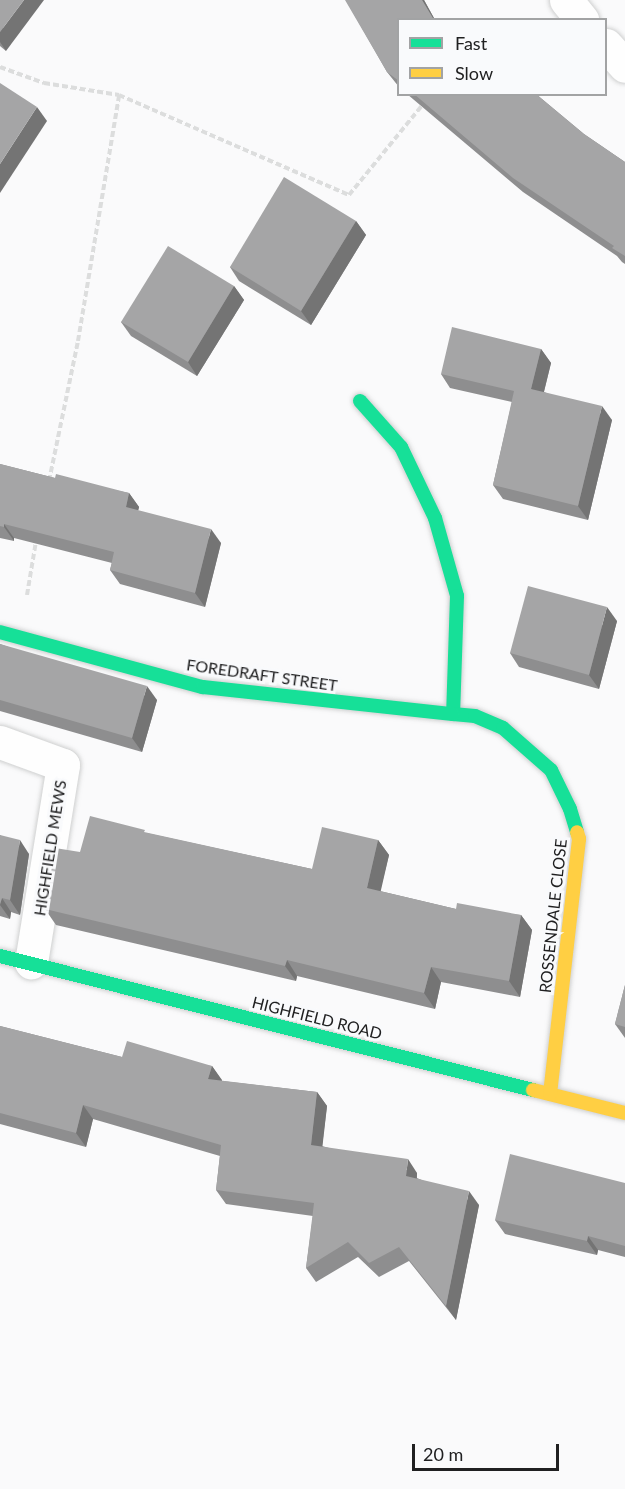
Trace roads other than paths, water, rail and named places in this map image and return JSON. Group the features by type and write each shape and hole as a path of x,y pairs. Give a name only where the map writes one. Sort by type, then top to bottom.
{"street":[{"path":"566,0 580,18"},
{"path":"607,46 625,66"},
{"path":"360,401 401,447 435,518 457,596 453,714"},
{"name":"FOREDRAFT STREET","path":"0,632 203,687 453,714"},
{"name":"ROSSENDALE CLOSE","path":"453,714 475,716 503,728 551,770 570,809 579,839 550,1094"},
{"name":"HIGHFIELD MEWS","path":"0,742 63,765 31,962"},
{"name":"HIGHFIELD ROAD","path":"0,956 625,1113"}]}
